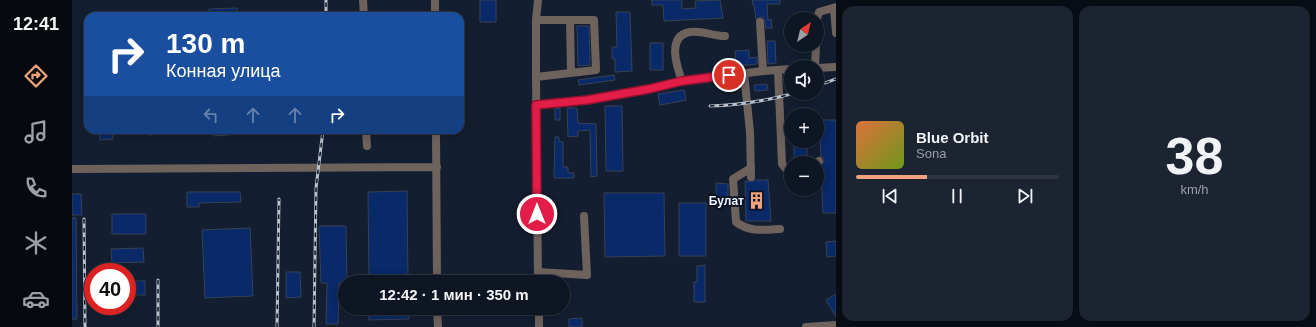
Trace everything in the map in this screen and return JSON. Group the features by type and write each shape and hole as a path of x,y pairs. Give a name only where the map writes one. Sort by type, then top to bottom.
{"street":[{"path":"363,0 364,12"},
{"path":"435,0 435,12"},
{"path":"538,0 536,20 538,272 587,275 584,216"},
{"path":"819,12 835,7 836,33"},
{"path":"536,20 594,20 596,70 536,76"},
{"path":"570,20 571,73"},
{"path":"760,22 763,71"},
{"path":"682,81 675,62 675,49 680,37 691,32 706,32 715,36 725,36"},
{"path":"824,67 836,67"},
{"path":"778,70 782,164 784,166"},
{"path":"536,105 587,100 649,89 682,81 784,70"},
{"path":"744,73 750,125 751,177"},
{"path":"366,134 367,146"},
{"path":"436,134 437,275"},
{"path":"72,169 437,167"},
{"path":"751,168 733,179 736,222 751,230 780,229"},
{"path":"437,315 438,327"},
{"path":"539,315 539,327"},
{"path":"806,327 836,325"}],"building":[{"path":"480,0 496,0 496,22 480,22"},
{"path":"652,0 682,0 682,9 696,8 695,1 720,0 723,18 664,21 663,5 652,5"},
{"path":"752,0 780,0 780,4 767,4 768,20 771,19 772,28 766,28 763,17 756,19"},
{"path":"237,8 238,12 209,12 209,9"},
{"path":"616,12 630,12 632,71 615,72 615,59 612,59 612,47 617,47"},
{"path":"577,26 589,26 590,65 578,66"},
{"path":"767,41 775,41 776,63 768,64"},
{"path":"650,43 663,43 663,70 650,70"},
{"path":"749,50 749,58 757,57 757,64 736,66 735,51"},
{"path":"614,75 615,80 579,85 578,80"},
{"path":"767,84 768,90 755,91 754,85"},
{"path":"684,90 686,100 660,105 658,94"},
{"path":"605,106 622,106 623,171 606,171"},
{"path":"560,108 560,120 555,120 555,109"},
{"path":"567,108 577,108 578,123 596,124 597,176 591,177 590,130 578,131 578,136 568,137"},
{"path":"824,120 836,120 836,213 823,213 824,156 821,156 821,148 824,148"},
{"path":"99,134 113,134 113,139 100,140"},
{"path":"214,134 241,134 214,136"},
{"path":"555,137 559,137 559,142 563,142 563,167 568,167 568,173 574,173 574,178 554,178"},
{"path":"794,148 807,148 807,156 794,156"},
{"name":"Булат","path":"755,180 768,180 771,221 746,221 745,181 752,182"},
{"path":"716,183 728,184 728,198 716,198"},
{"path":"407,191 408,275 369,275 368,192"},
{"path":"187,192 240,192 241,202 199,203 199,207 187,207"},
{"path":"604,193 664,193 665,256 605,257"},
{"path":"72,194 81,194 82,215 72,215"},
{"path":"679,203 706,203 706,256 679,256"},
{"path":"112,214 146,214 146,234 112,234"},
{"path":"72,218 76,218 77,319 72,319"},
{"path":"319,226 346,226 347,275 338,275 338,324 326,324 327,283 321,283"},
{"path":"250,228 253,296 205,298 202,230"},
{"path":"836,241 836,256 827,257 826,242"},
{"path":"143,248 144,262 112,263 111,249"},
{"path":"705,265 705,302 694,302 694,282 697,281 697,266"},
{"path":"286,272 300,272 301,297 286,298"},
{"path":"136,281 145,281 145,295 136,295"},
{"path":"836,294 836,317 826,300"},
{"path":"369,315 409,315 409,319 369,320"},
{"path":"582,318 582,327 569,327 569,319"}],"railway":[{"path":"326,0 326,12"},
{"path":"824,83 836,79"},
{"path":"710,106 731,105 784,96"},
{"path":"314,327 316,188 323,134"},
{"path":"277,327 279,199"},
{"path":"84,219 85,327"},
{"path":"158,280 158,327"}],"place":[{"name":"Булат","path":"757,201"}],"route":[{"path":"537,214 536,105 587,100 649,89 682,81 729,75"}]}
